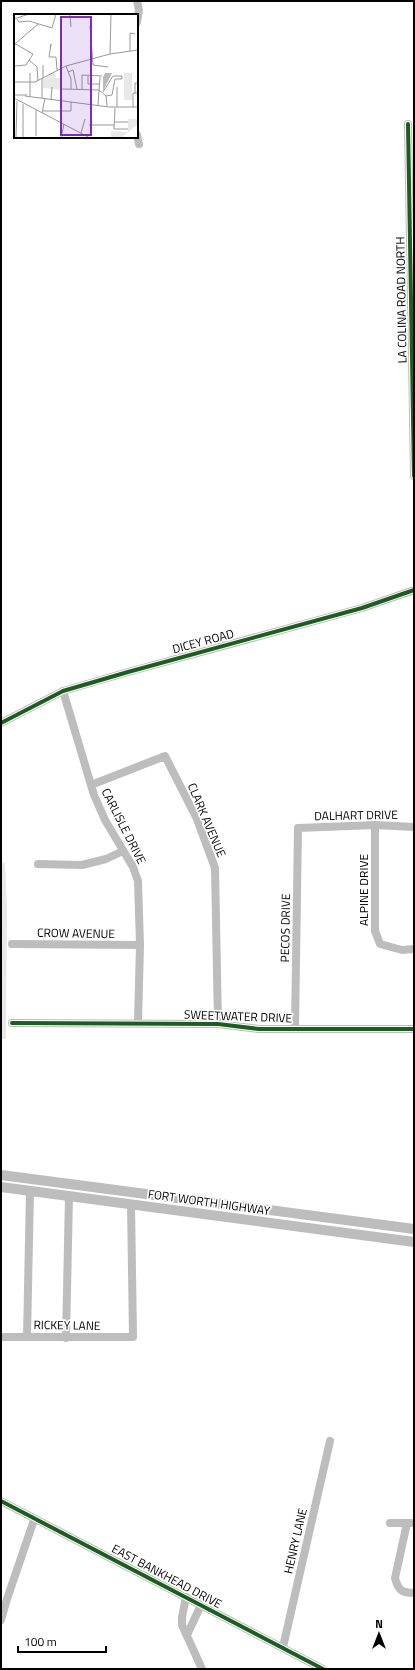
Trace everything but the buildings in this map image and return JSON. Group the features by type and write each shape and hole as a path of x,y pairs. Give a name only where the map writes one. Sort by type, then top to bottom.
{"main road":[{"name":"FORT WORTH HIGHWAY","path":"1,1175 409,1229"},
{"name":"FORT WORTH HIGHWAY","path":"1,1187 414,1242"},
{"path":"98,1200 100,1188"},
{"path":"284,1225 285,1212"},
{"path":"402,1240 409,1229"}],"street":[{"path":"137,1 139,10 138,16"},
{"name":"LA COLINA ROAD NORTH","path":"408,124 414,476"},
{"path":"138,138 139,144"},
{"name":"DICEY ROAD","path":"1,723 63,691 362,608 414,590"},
{"name":"CARLISLE DRIVE","path":"63,691 91,785 105,820 133,867 138,881 140,945 138,1023"},
{"name":"CLARK AVENUE","path":"91,785 165,756 197,820 215,868 218,1024"},
{"name":"DALHART DRIVE","path":"298,828 375,825 414,827"},
{"name":"ALPINE DRIVE","path":"375,825 375,931 380,944 402,950 414,949"},
{"name":"PECOS DRIVE","path":"295,1028 298,828"},
{"path":"38,864 82,865 110,857 123,851"},
{"name":"CROW AVENUE","path":"12,944 140,945"},
{"name":"SWEETWATER DRIVE","path":"12,1023 218,1024 259,1029 414,1029"},
{"path":"27,1337 30,1191"},
{"path":"66,1338 69,1196"},
{"name":"RICKEY LANE","path":"1,1337 133,1338 131,1204"},
{"name":"HENRY LANE","path":"283,1647 330,1441"},
{"name":"EAST BANKHEAD DRIVE","path":"1,1501 34,1520 88,1546 323,1669"},
{"path":"1,1620 34,1520"},
{"path":"390,1523 411,1523 395,1578 397,1587 404,1593 414,1593"},
{"path":"186,1597 182,1617 182,1626 202,1669"},
{"path":"187,1635 201,1605"}],"shaded area":[{"path":"1,863 5,863 7,905 6,1039 1,1039"}],"cycle path":[{"path":"408,124 414,476"},
{"path":"1,723 63,691 362,608 414,590"},
{"path":"12,1023 218,1024 259,1029 414,1029"},
{"path":"1,1501 323,1669"}]}
